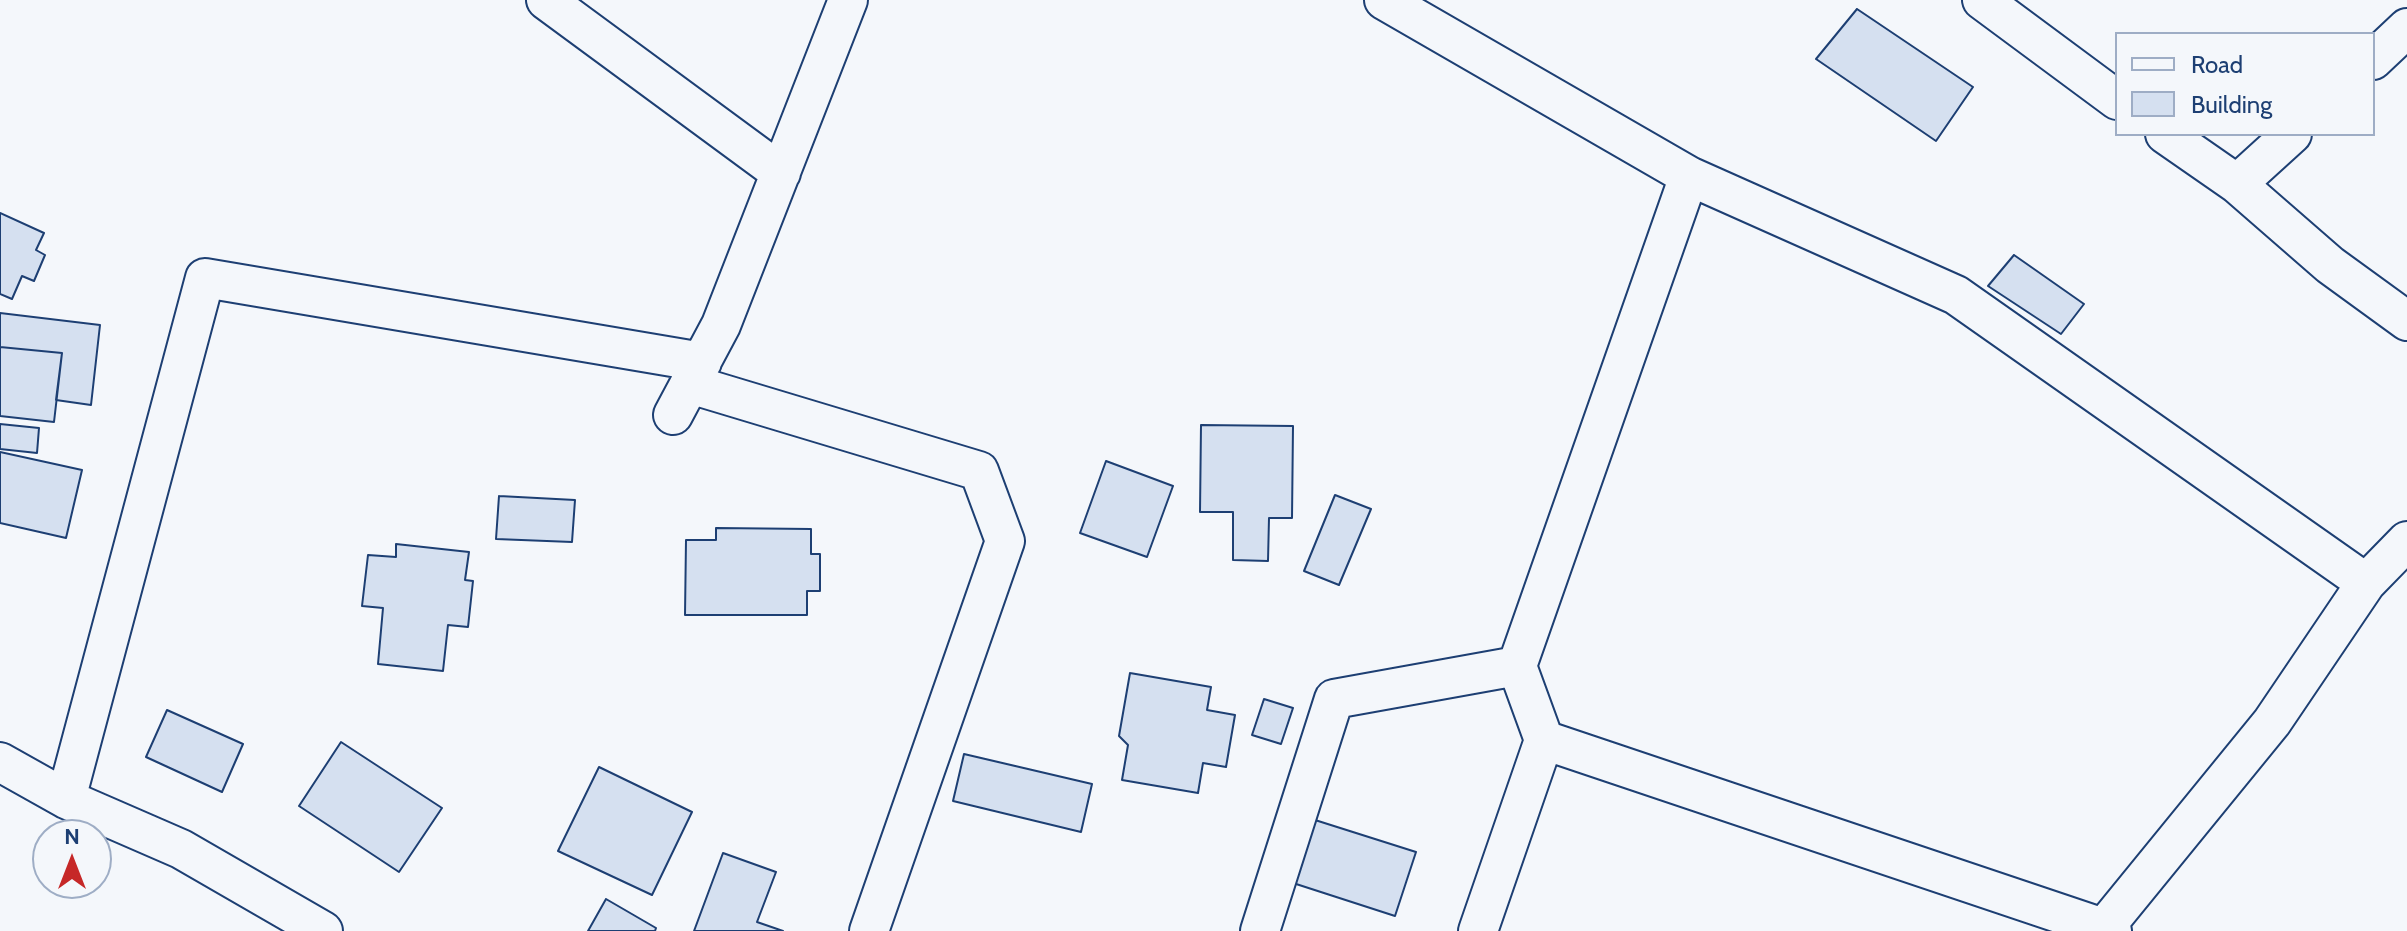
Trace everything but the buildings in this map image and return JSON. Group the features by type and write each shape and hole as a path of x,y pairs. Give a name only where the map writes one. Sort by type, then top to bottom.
{"street":[{"path":"546,0 781,173"},
{"path":"688,387 721,325 848,0"},
{"path":"1384,0 1689,176 1956,295 2366,583"},
{"path":"1982,0 2115,99"},
{"path":"2375,58 2407,28"},
{"path":"2168,136 2237,184 2330,265 2407,321"},
{"path":"2237,184 2290,136"},
{"path":"1478,931 1544,740 1517,666 1689,176"},
{"path":"66,799 205,278 688,387 979,471 1005,541 869,931"},
{"path":"1544,740 2108,930 2272,722 2366,583 2407,541"},
{"path":"1260,931 1334,699 1517,666"},
{"path":"0,762 66,799 181,849 323,931"}]}
